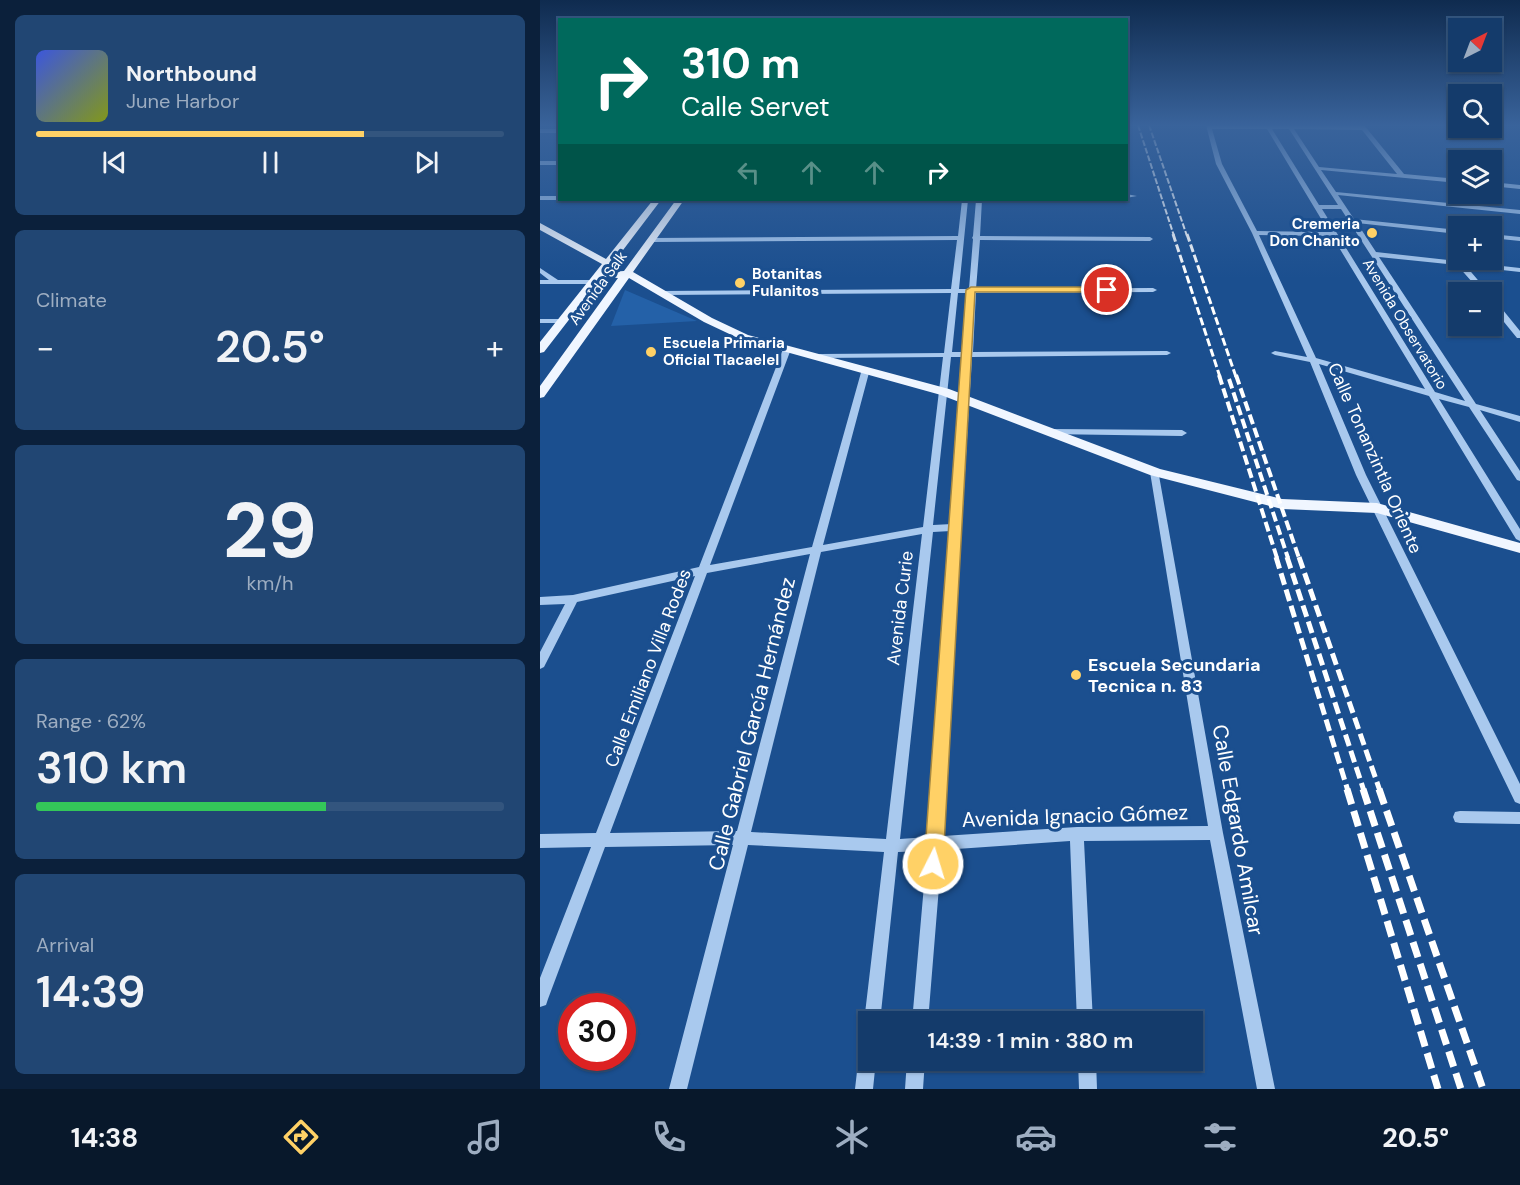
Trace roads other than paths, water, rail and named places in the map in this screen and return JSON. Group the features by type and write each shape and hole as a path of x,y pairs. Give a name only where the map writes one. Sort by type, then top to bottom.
{"main road":[{"name":"Avenida Salk","path":"540,350 656,201"},
{"name":"Avenida Salk","path":"540,394 679,201"},
{"path":"542,229 606,267"},
{"path":"606,267 623,260 631,261 631,269"},
{"path":"606,267 604,275 610,277 631,269"},
{"path":"631,269 662,293 708,320 744,337 945,392 1155,472 1282,504 1377,508 1520,548"}],"street":[{"name":"Calle Tonanzintla Oriente","path":"1225,176 1255,233 1377,508 1520,798"},
{"name":"Avenida Observatorio","path":"1299,176 1520,537"},
{"name":"Avenida Observatorio","path":"1322,176 1520,478"},
{"path":"1402,176 1448,180"},
{"path":"1502,185 1520,187"},
{"path":"1332,193 1520,212"},
{"path":"540,198 558,198"},
{"name":"Avenida Curie","path":"873,1011 930,528 965,201"},
{"path":"921,1011 935,842 979,201"},
{"path":"1318,207 1342,207"},
{"path":"1351,221 1448,231"},
{"path":"1255,233 1334,234"},
{"path":"1502,237 1520,239"},
{"path":"652,240 960,238"},
{"path":"975,238 1150,238"},
{"path":"1372,254 1448,263"},
{"path":"1502,268 1520,270"},
{"path":"540,270 556,282"},
{"path":"1465,270 1475,282"},
{"path":"540,282 592,282"},
{"path":"662,293 1153,290"},
{"path":"1502,314 1520,336"},
{"path":"540,321 562,321"},
{"name":"Calle Emiliano Villa Rodes","path":"540,999 787,349"},
{"path":"820,356 949,353 1167,353"},
{"path":"1275,353 1313,360 1520,419"},
{"name":"Calle Gabriel García Hernández","path":"678,1089 816,551 866,369"},
{"path":"1047,432 1182,433"},
{"name":"Calle Edgardo Amilcar","path":"1155,472 1216,833 1266,1089"},
{"path":"540,601 573,599 704,570 930,528 956,526"},
{"path":"540,664 573,599"},
{"path":"1460,817 1520,818"},
{"name":"Avenida Ignacio Gómez","path":"540,841 743,838 893,846 1077,834 1216,833"},
{"path":"1077,834 1085,1011"},
{"path":"864,1089 866,1071"},
{"path":"914,1089 915,1071"},
{"path":"1087,1071 1088,1089"}],"railway":[{"path":"1154,176 1174,236"},
{"path":"1166,176 1187,236"},
{"path":"1173,234 1220,377"},
{"path":"1187,234 1236,377"},
{"path":"1219,375 1277,558"},
{"path":"1236,375 1299,558"},
{"path":"1229,379 1288,558"},
{"path":"1276,557 1348,791"},
{"path":"1287,557 1364,791"},
{"path":"1299,557 1380,791"},
{"path":"1347,789 1438,1089"},
{"path":"1363,789 1461,1089"},
{"path":"1379,789 1483,1089"}],"place":[{"name":"Cremeria Don Chanito","path":"1372,233"},
{"name":"Botanitas Fulanitos","path":"740,283"},
{"name":"Escuela Primaria Oficial Tlacaelel","path":"651,352"},
{"name":"Escuela Secundaria Tecnica n. 83","path":"1076,675"}]}
